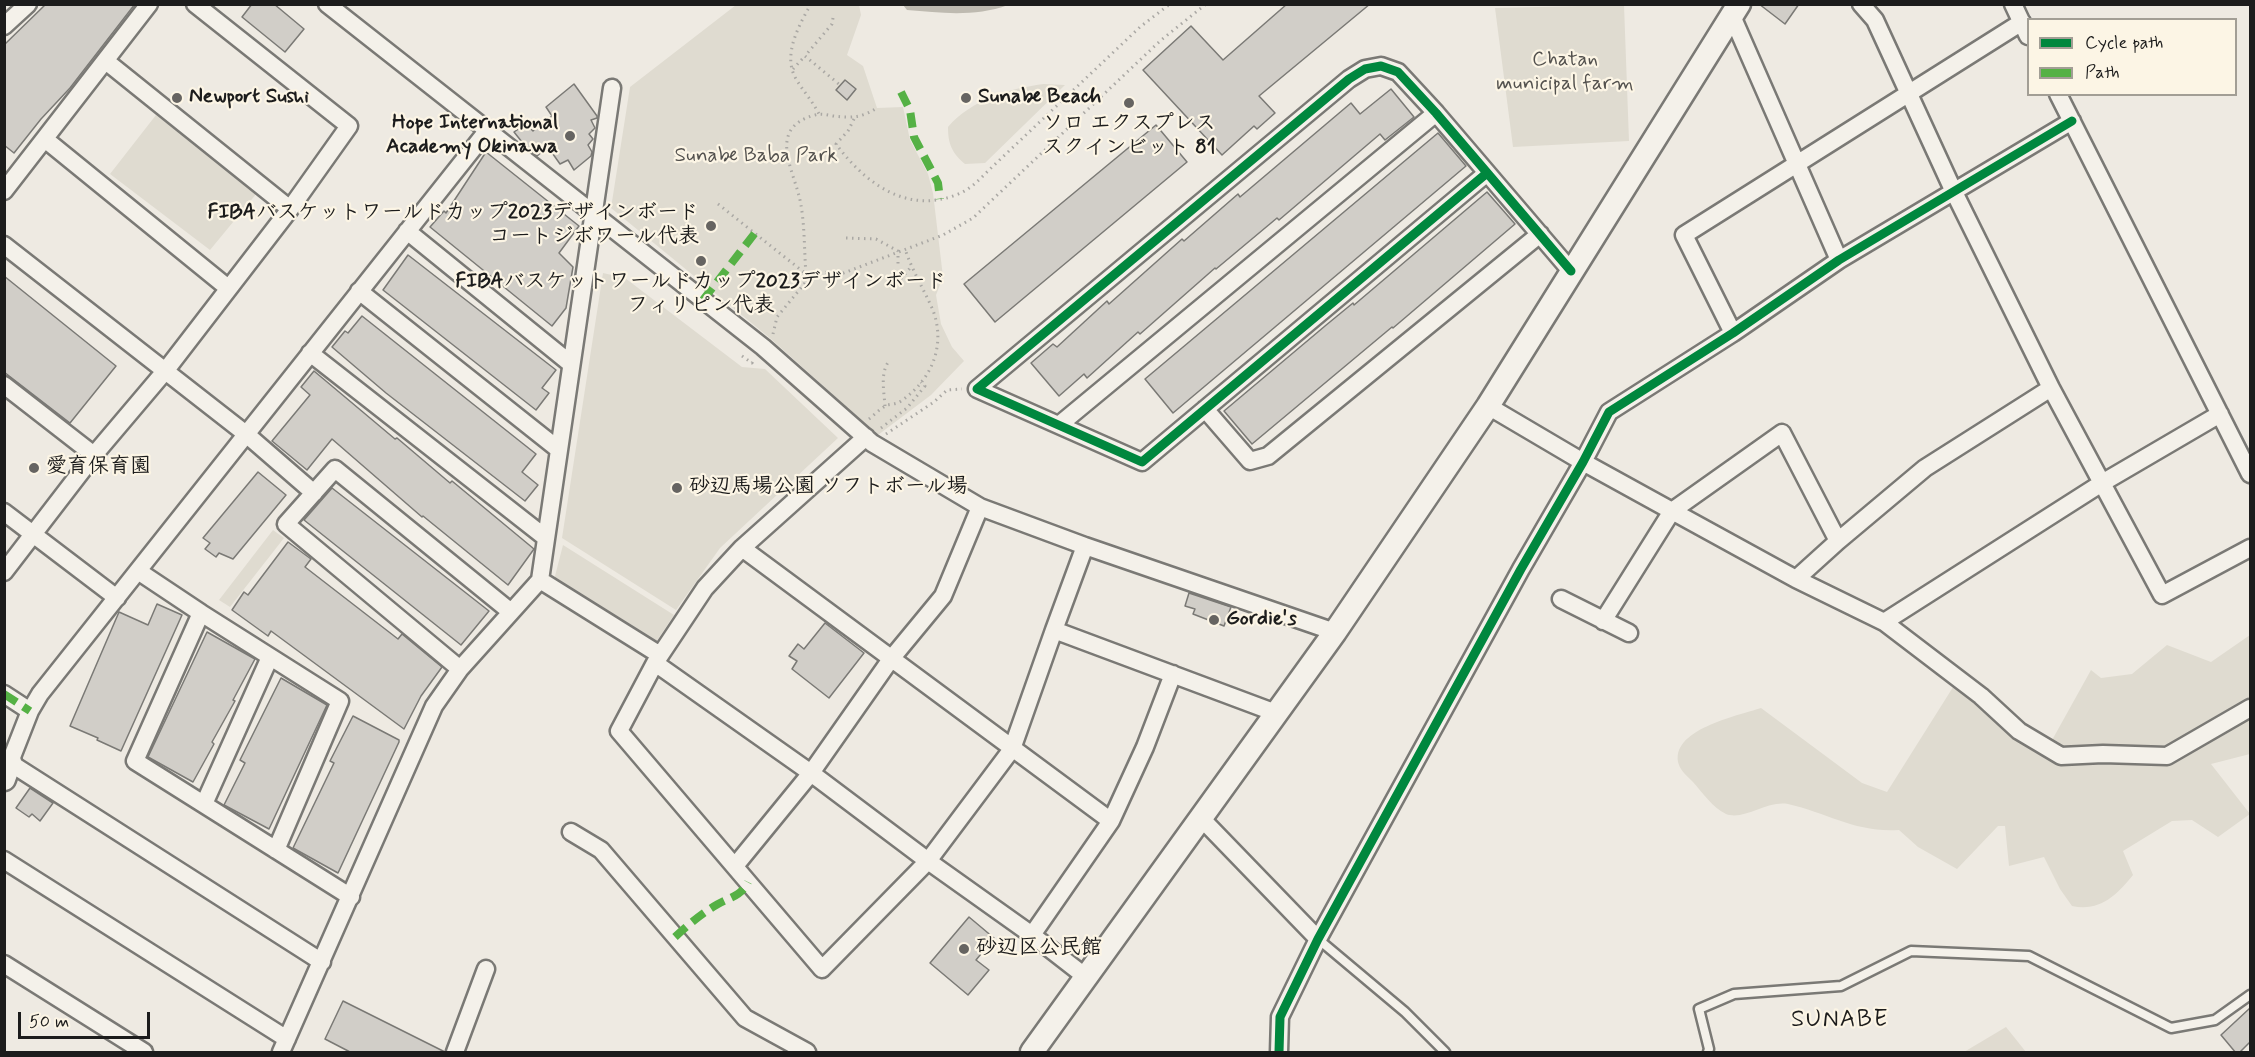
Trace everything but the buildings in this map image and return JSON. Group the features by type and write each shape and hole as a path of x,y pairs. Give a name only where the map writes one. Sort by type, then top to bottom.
{"street":[{"path":"4,26 28,4"},
{"path":"4,191 107,62 149,4"},
{"path":"4,573 94,455 166,370 290,209 349,126 195,4"},
{"path":"327,4 763,347 869,440 980,507 1085,546 1335,632"},
{"path":"1861,4 1875,20 1954,192 2051,388 2162,595 2250,548"},
{"path":"1733,333 1684,235 1908,92 2025,29 2013,4"},
{"path":"1736,10 1797,164 1839,260"},
{"path":"1032,1053 1335,632 1488,406 1736,10"},
{"path":"107,62 290,209"},
{"path":"1486,173 1142,462 977,389 1349,79 1365,69 1381,66 1398,72 1436,113 1571,272"},
{"path":"4,860 284,1046 434,706 460,669 540,580 612,88"},
{"path":"2059,96 2250,474"},
{"path":"1059,425 1436,113"},
{"path":"1278,1053 1280,1017 1318,939 1609,412 1733,333 1839,260 2072,121"},
{"path":"322,962 6,767 30,711 40,694 487,131"},
{"path":"46,140 228,288"},
{"path":"407,231 571,363"},
{"path":"1205,409 1250,461 1268,456 1540,234"},
{"path":"4,245 166,370 246,434 314,493"},
{"path":"359,291 558,449"},
{"path":"310,353 546,538"},
{"path":"4,385 94,455"},
{"path":"1796,579 1925,468 2051,388"},
{"path":"1488,406 1583,462 1796,579 1884,622 1981,696 2019,731 2061,756 2103,754 2168,756 2250,708"},
{"path":"1884,622 2102,483 2220,414"},
{"path":"1603,621 1672,511 1782,433 1838,541"},
{"path":"869,440 742,548 705,588 657,659 619,731 822,969 928,861 1012,748 1085,546"},
{"path":"460,669 286,524 335,469 510,612"},
{"path":"735,866 811,773 891,659 942,596 980,507"},
{"path":"4,512 117,598"},
{"path":"742,548 1111,821"},
{"path":"138,571 340,701 276,850"},
{"path":"540,580 657,659 1086,977"},
{"path":"1561,598 1629,633"},
{"path":"201,613 135,761 351,897"},
{"path":"1054,630 1276,713"},
{"path":"204,804 270,657"},
{"path":"1032,935 1111,821 1145,747 1173,674"},
{"path":"4,694 30,711"},
{"path":"1201,818 1318,939"},
{"path":"571,832 601,850 745,1018 807,1053"},
{"path":"4,964 144,1053"},
{"path":"455,1053 486,969"}],"lane":[{"path":"1318,939 1405,1012 1445,1053"},
{"path":"1707,1053 1710,1049 1699,1009 1734,994 1841,986 1911,951 2029,956 2171,1028 2215,1020 2250,995"}],"path":[{"path":"811,4 800,26 790,63 796,78 819,114"},
{"path":"854,118 852,125 836,144 879,188 894,195 927,201 957,195 971,187 990,170 1140,27 1170,4"},
{"path":"718,204 806,274 831,272 841,274 943,235 973,218 1160,40 1206,4"},
{"path":"793,69 832,24 833,18"},
{"path":"805,56 840,85"},
{"path":"742,356 752,363 772,335 777,317 805,283 800,199 787,159 786,145 789,132 801,119 819,114 854,118 878,108"},
{"path":"846,238 876,239 898,251"},
{"path":"869,419 885,406 899,402 921,382 934,363 938,346 938,327 932,309 910,267 904,249"},
{"path":"898,251 898,264"},
{"path":"893,288 910,267"},
{"path":"885,406 883,380 885,367 889,361"},
{"path":"869,440 907,408 925,386 921,382"},
{"path":"869,440 934,402 947,390 977,389"}],"shaded area":[{"path":"903,5 1008,5 971,13 958,13 907,10"},
{"path":"2006,1027 2026,1052 1964,1052"}],"green space":[{"name":"Sunabe Baba Park","path":"736,5 859,5 861,15 847,55 863,66 877,108 903,107 910,140 928,174 933,193 943,277 936,295 941,324 952,347 964,361 931,395 878,435 771,339 611,208 630,87"},
{"name":"Chatan municipal farm","path":"1624,5 1629,141 1513,147 1495,8"},
{"path":"1044,84 1065,85 985,163 965,164 957,156 950,143 948,127 957,118 968,109 992,97"},
{"path":"156,115 257,193 210,250 110,174"},
{"name":"砂辺馬場公園 ソフトボール場","path":"603,273 625,278 742,367 765,369 838,438 720,548 676,610 562,538"},
{"path":"273,530 284,538 230,607 219,600"},
{"path":"563,545 674,615 654,645 554,580"},
{"path":"2250,635 2250,754 2211,764 2250,814 2218,837 2192,820 2172,821 2123,851 2133,875 2114,895 2091,906 2072,906 2060,889 2044,857 2009,866 2005,826 1998,826 1957,869 1918,847 1899,830 1856,825 1788,804 1772,805 1740,815 1726,814 1708,800 1679,765 1678,753 1684,742 1694,734 1722,720 1761,708 1862,783 1887,792 1955,684 2046,751 2091,670 2101,678 2132,674 2167,645 2211,662"}],"marked path":[{"path":"901,92 910,110 914,137 938,183 940,199"},
{"path":"703,300 755,233"},
{"path":"4,694 30,711"},
{"path":"675,937 706,911 739,893 748,882"}],"cycle path":[{"path":"1487,173 1142,462 977,389 1349,79 1365,69 1381,66 1398,72 1436,113 1571,271"},
{"path":"1279,1052 1280,1017 1318,939 1609,412 1733,333 1839,260 2072,121"}],"place":[{"name":"Newport Sushi","path":"177,98"},
{"name":"Sunabe Beach","path":"966,98"},
{"name":"ソロ エクスプレス スクインビット 81","path":"1129,103"},
{"name":"Hope International Academy Okinawa","path":"570,136"},
{"name":"FIBAバスケットワールドカップ2023デザインボード コートジボワール代表","path":"711,226"},
{"name":"FIBAバスケットワールドカップ2023デザインボード フィリピン代表","path":"701,261"},
{"name":"愛育保育園","path":"34,468"},
{"name":"砂辺馬場公園 ソフトボール場","path":"677,488"},
{"name":"Gordie's","path":"1214,620"},
{"name":"砂辺区公民館","path":"964,949"}],"district":[{"name":"SUNABE","path":"1840,1021"}]}
